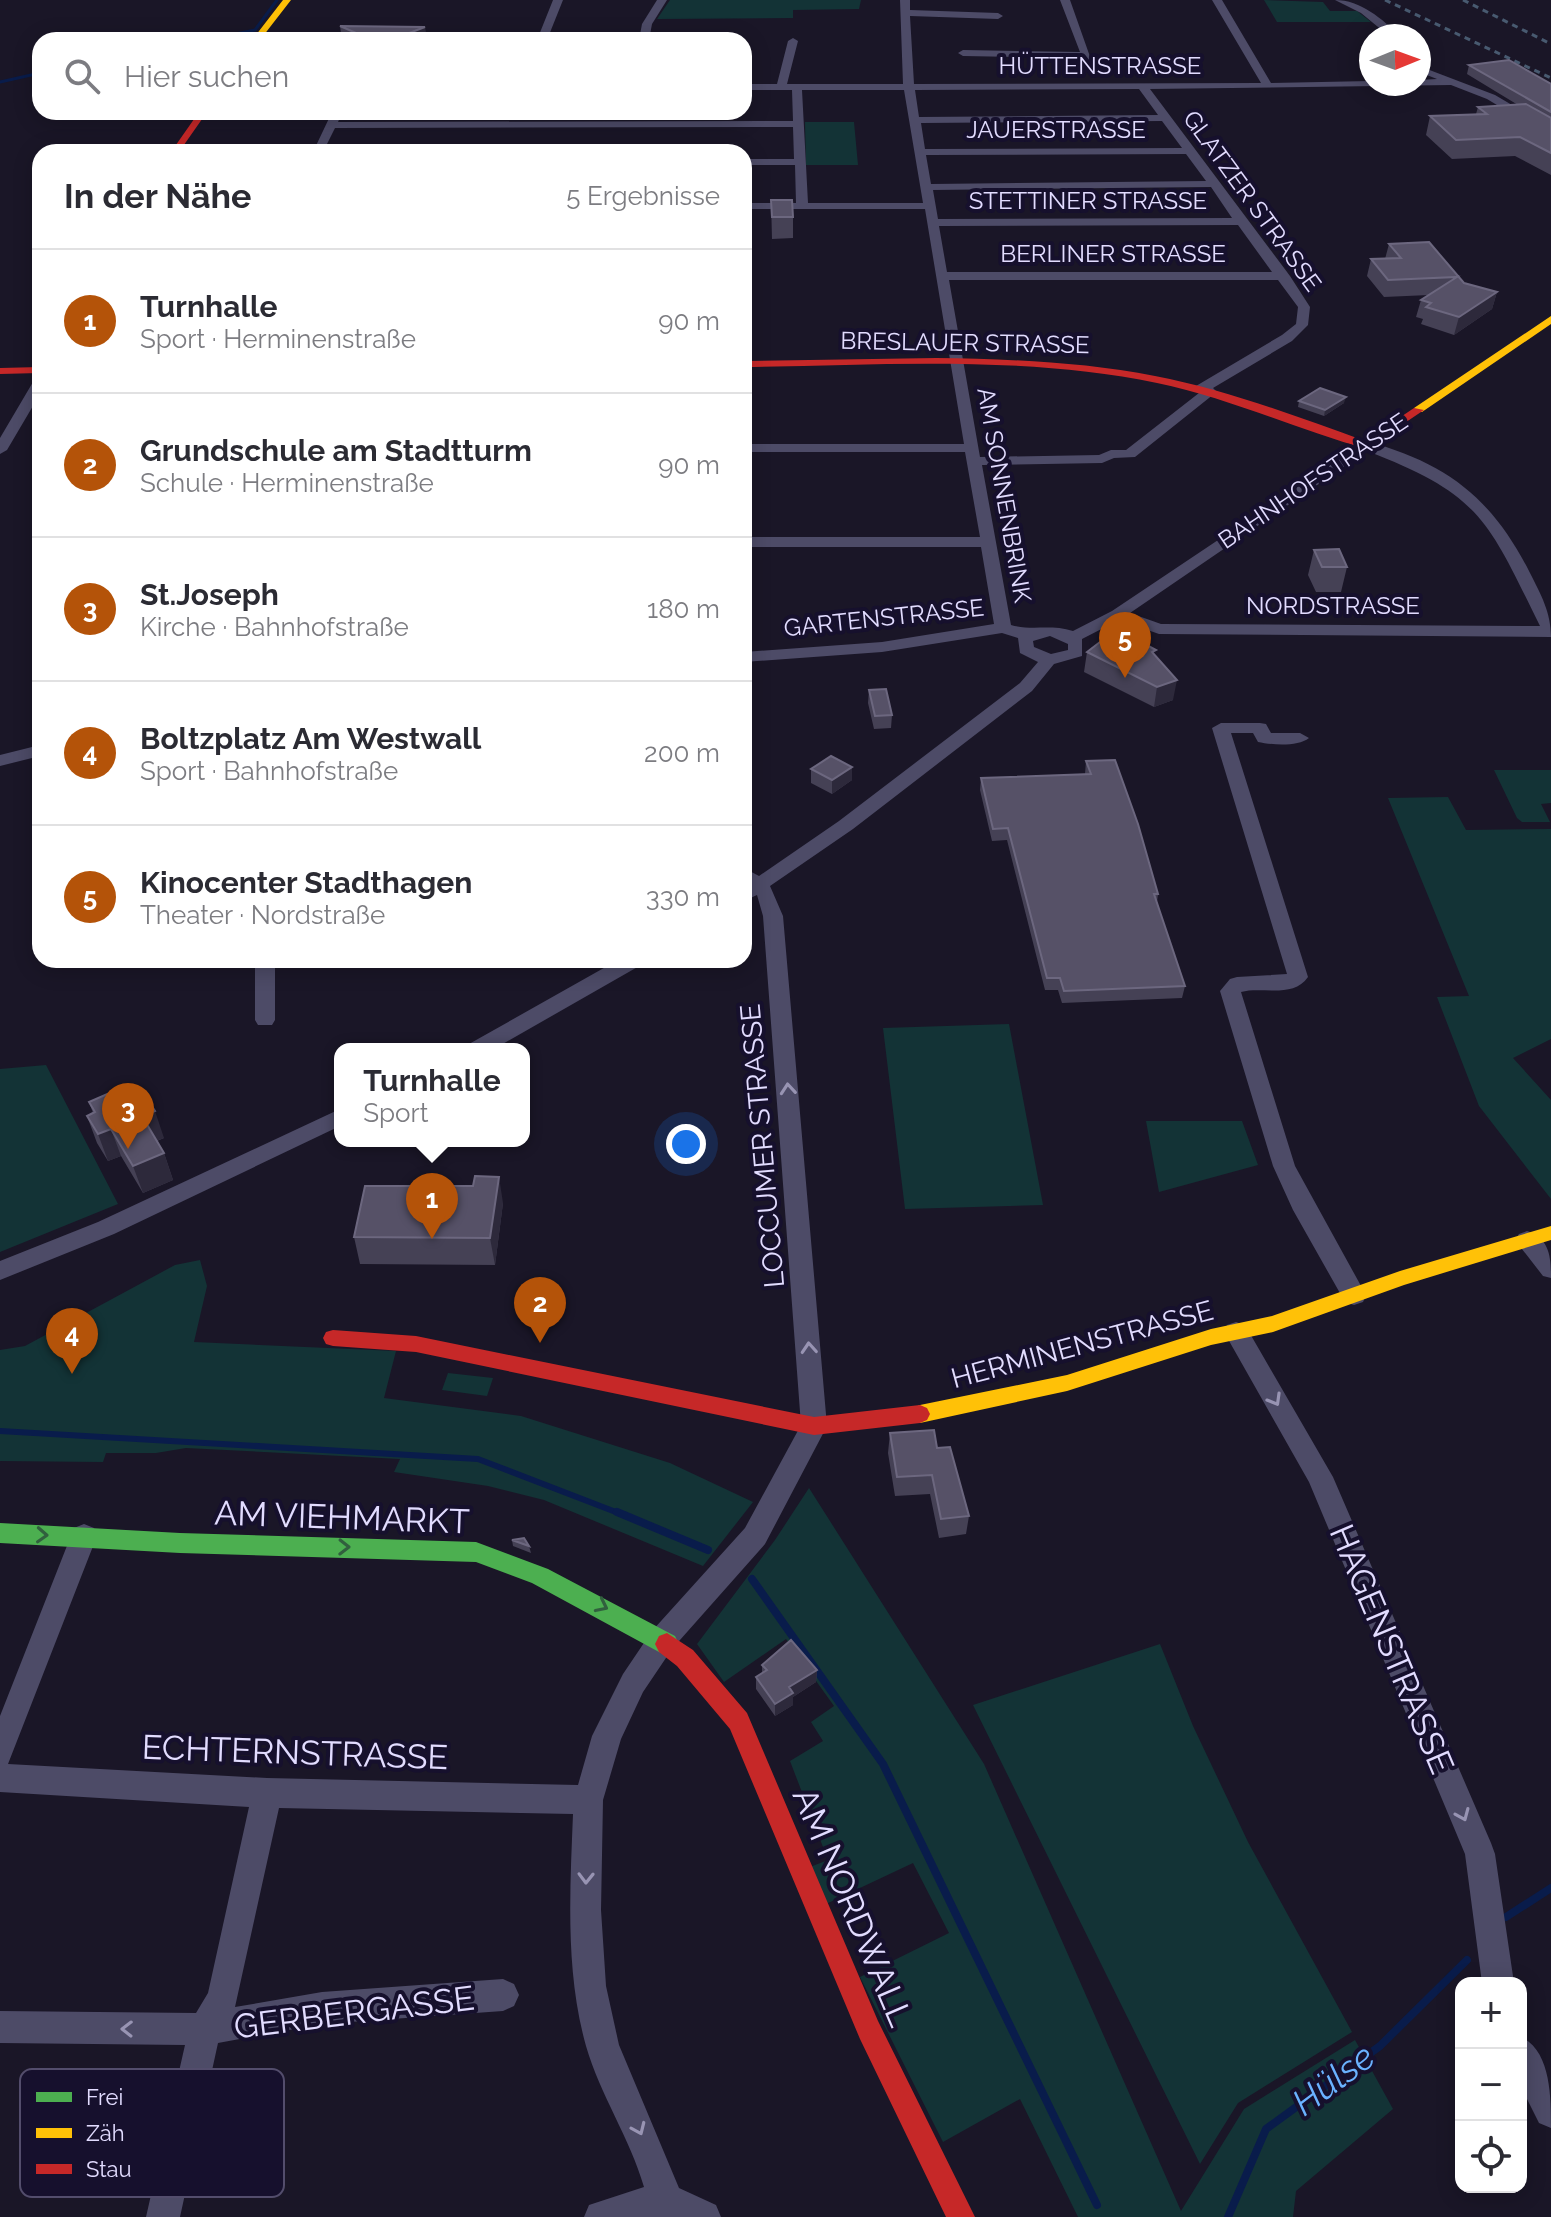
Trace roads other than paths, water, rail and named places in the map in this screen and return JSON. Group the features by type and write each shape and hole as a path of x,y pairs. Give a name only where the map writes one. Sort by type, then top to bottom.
{"main road":[{"path":"262,32 287,0"},
{"path":"181,144 197,120"},
{"name":"BAHNHOFSTRASSE","path":"1366,445 1551,319"},
{"name":"BRESLAUER STRASSE","path":"752,364 957,363 1087,368 1205,390 1366,445"},
{"path":"0,371 32,370"},
{"name":"HERMINENSTRASSE","path":"333,1338 416,1344 814,1426 869,1422 942,1411 1053,1386 1211,1337 1327,1307 1354,1295 1551,1233"},
{"name":"AM VIEHMARKT","path":"0,1533 180,1543 476,1552 540,1576 662,1640"},
{"name":"AM NORDWALL","path":"662,1640 685,1658 739,1721 869,2030 961,2217"}],"street":[{"path":"545,32 558,0"},
{"path":"646,32 662,0"},
{"name":"AM SONNENBRINK","path":"905,0 910,86 1003,628"},
{"path":"1065,0 1098,86"},
{"path":"1217,0 1268,86"},
{"path":"1340,0 1364,11 1380,24"},
{"path":"906,13 998,16"},
{"path":"781,87 793,41"},
{"path":"963,53 1085,55"},
{"path":"1431,73 1491,97 1551,133"},
{"name":"HÜTTENSTRASSE","path":"752,87 1268,86 1456,82"},
{"name":"GLATZER STRASSE","path":"1142,86 1304,307 1302,325 1287,338 1205,390"},
{"path":"797,87 802,206"},
{"path":"916,120 1166,118"},
{"path":"322,144 333,120"},
{"path":"330,125 799,124"},
{"name":"JAUERSTRASSE","path":"921,152 1190,151"},
{"path":"752,162 799,162"},
{"path":"927,187 1215,184"},
{"path":"752,206 930,206"},
{"name":"STETTINER STRASSE","path":"933,223 1242,221"},
{"name":"BERLINER STRASSE","path":"942,276 1284,276"},
{"path":"752,448 974,454 1131,463 1130,454 1205,390"},
{"path":"0,450 32,396"},
{"path":"1366,445 1441,477 1473,499 1498,530 1551,631"},
{"name":"BAHNHOFSTRASSE","path":"1072,638 1118,614 1366,445"},
{"path":"752,542 989,542"},
{"name":"NORDSTRASSE","path":"1118,614 1159,629 1551,631"},
{"name":"GARTENSTRASSE","path":"752,656 882,647 1003,628 1029,636 1050,631 1072,638"},
{"path":"1029,636 1025,640 1026,649 1047,659 1064,658 1076,652 1076,642 1072,638"},
{"path":"752,882 846,825 1026,687 1047,659"},
{"path":"1300,738 1264,738 1260,728 1221,728 1298,977 1288,983 1237,984 1230,991 1284,1166 1305,1210 1354,1295"},
{"path":"0,761 32,752"},
{"name":"LOCCUMER STRASSE","path":"752,886 770,899 773,916 814,1426"},
{"path":"265,968 265,1020"},
{"path":"488,1043 620,968"},
{"path":"0,1271 106,1228 334,1120"},
{"path":"1527,1240 1551,1269"},
{"name":"HAGENSTRASSE","path":"1236,1332 1320,1477 1480,1854 1497,1977"},
{"path":"665,2199 656,2168 603,2047 590,1986 585,1910 588,1800 607,1736 621,1705 662,1640 755,1536 814,1426"},
{"path":"0,1753 84,1536"},
{"name":"ECHTERNSTRASSE","path":"0,1778 267,1793 588,1800"},
{"path":"196,2069 205,2029 223,1998 267,1793"},
{"name":"GERBERGASSE","path":"0,2027 205,2029 322,2008 503,1995"},
{"path":"1527,2065 1551,2111"},
{"path":"163,2217 167,2197"},
{"path":"601,2217 665,2199 704,2217"}],"waterway":[{"path":"245,32 255,30 277,0"},
{"path":"0,82 32,75"},
{"path":"0,1431 478,1459 621,1514"},
{"path":"617,1512 708,1550"},
{"path":"752,1579 883,1764 1097,2205"},
{"name":"Hülse","path":"1506,1917 1551,1888"},
{"name":"Hülse","path":"1228,2217 1266,2129 1380,2046 1467,1960"}],"railway":[{"path":"1385,0 1551,78"},
{"path":"1463,0 1551,44"}],"place":[{"name":"Kinocenter Stadthagen","path":"1125,678"},
{"name":"St.Joseph","path":"128,1149"},
{"name":"Turnhalle","path":"432,1239"},
{"name":"Grundschule am Stadtturm","path":"540,1343"},
{"name":"Boltzplatz Am Westwall","path":"72,1374"}]}
